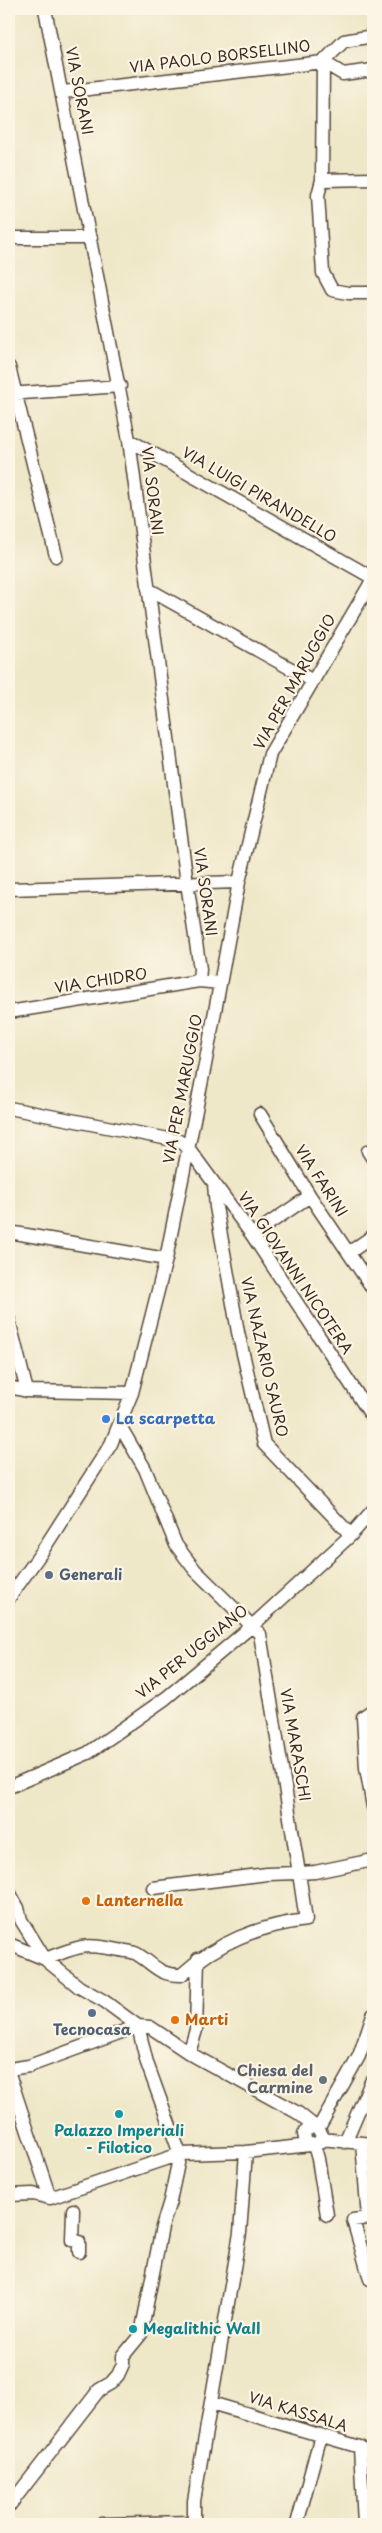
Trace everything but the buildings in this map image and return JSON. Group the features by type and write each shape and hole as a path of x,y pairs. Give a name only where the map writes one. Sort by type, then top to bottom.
{"street":[{"name":"VIA SORANI","path":"45,9 63,92 129,440 200,969 199,981"},
{"name":"VIA PAOLO BORSELLINO","path":"63,92 323,62 344,41 373,36"},
{"path":"323,62 343,74 373,70"},
{"path":"323,62 322,180 318,195 323,273 332,290 348,293 373,293"},
{"path":"322,180 373,179"},
{"path":"9,238 91,238"},
{"path":"9,366 12,394 56,556"},
{"path":"12,394 120,386"},
{"name":"VIA LUIGI PIRANDELLO","path":"129,440 373,578"},
{"name":"VIA PER MARUGGIO","path":"9,1598 89,1480 120,1426 132,1393 166,1258 189,1149 240,882 270,754 373,578"},
{"path":"148,589 313,681"},
{"path":"9,889 240,882"},
{"name":"VIA CHIDRO","path":"9,1012 199,981 220,983"},
{"path":"9,1108 179,1141 189,1149"},
{"name":"VIA FARINI","path":"260,1114 310,1196 350,1252 373,1289"},
{"name":"VIA GIOVANNI NICOTERA","path":"189,1149 252,1235 373,1418"},
{"name":"VIA NAZARIO SAURO","path":"214,1184 216,1208 238,1332 264,1444 352,1535"},
{"path":"252,1235 310,1196"},
{"path":"9,1232 166,1258"},
{"path":"350,1252 373,1236"},
{"path":"9,1320 27,1392"},
{"path":"9,1387 27,1392 132,1393"},
{"path":"120,1426 145,1469 176,1545 195,1570 252,1626"},
{"name":"VIA PER UGGIANO","path":"9,1788 88,1752 166,1698 252,1626 352,1535 373,1510"},
{"name":"VIA MARASCHI","path":"198,1959 273,1924 306,1920 260,1634 252,1626"},
{"path":"368,1714 366,1768 373,1807"},
{"path":"153,1888 268,1874 315,1872 373,1860"},
{"path":"9,1892 18,1908 21,1920 45,1959"},
{"path":"9,1938 18,1936 21,1920"},
{"path":"9,1944 45,1959 79,1987 104,2001 138,2026 147,2063 180,2154 162,2228 141,2334 123,2356 123,2364 118,2375 111,2383 99,2390 9,2506"},
{"path":"45,1959 73,1947 92,1945 136,1954 158,1971 170,1975 181,1975 198,1959"},
{"path":"189,2053 196,2030 198,1959"},
{"path":"315,2137 359,2056 373,2015"},
{"path":"9,2069 29,2066 138,2026 150,2027 189,2053 298,2113 315,2137 327,2215"},
{"path":"9,2074 50,2198"},
{"path":"345,2142 371,2082"},
{"path":"9,2195 33,2194 50,2198 180,2154 246,2152 315,2137 368,2144 368,2218 353,2220 370,2279"},
{"path":"102,2524 194,2523 194,2501 240,2233 246,2152"},
{"path":"73,2210 72,2240 79,2242 79,2252"},
{"name":"VIA KASSALA","path":"210,2402 360,2447 364,2524"},
{"path":"297,2524 321,2435"}],"place":[{"name":"La scarpetta","path":"106,1419"},
{"name":"Generali","path":"49,1575"},
{"name":"Lanternella","path":"86,1901"},
{"name":"Tecnocasa","path":"92,2013"},
{"name":"Marti","path":"175,2020"},
{"name":"Chiesa del Carmine","path":"323,2080"},
{"name":"Palazzo Imperiali - Filotico","path":"119,2114"},
{"name":"Megalithic Wall","path":"133,2329"}]}
